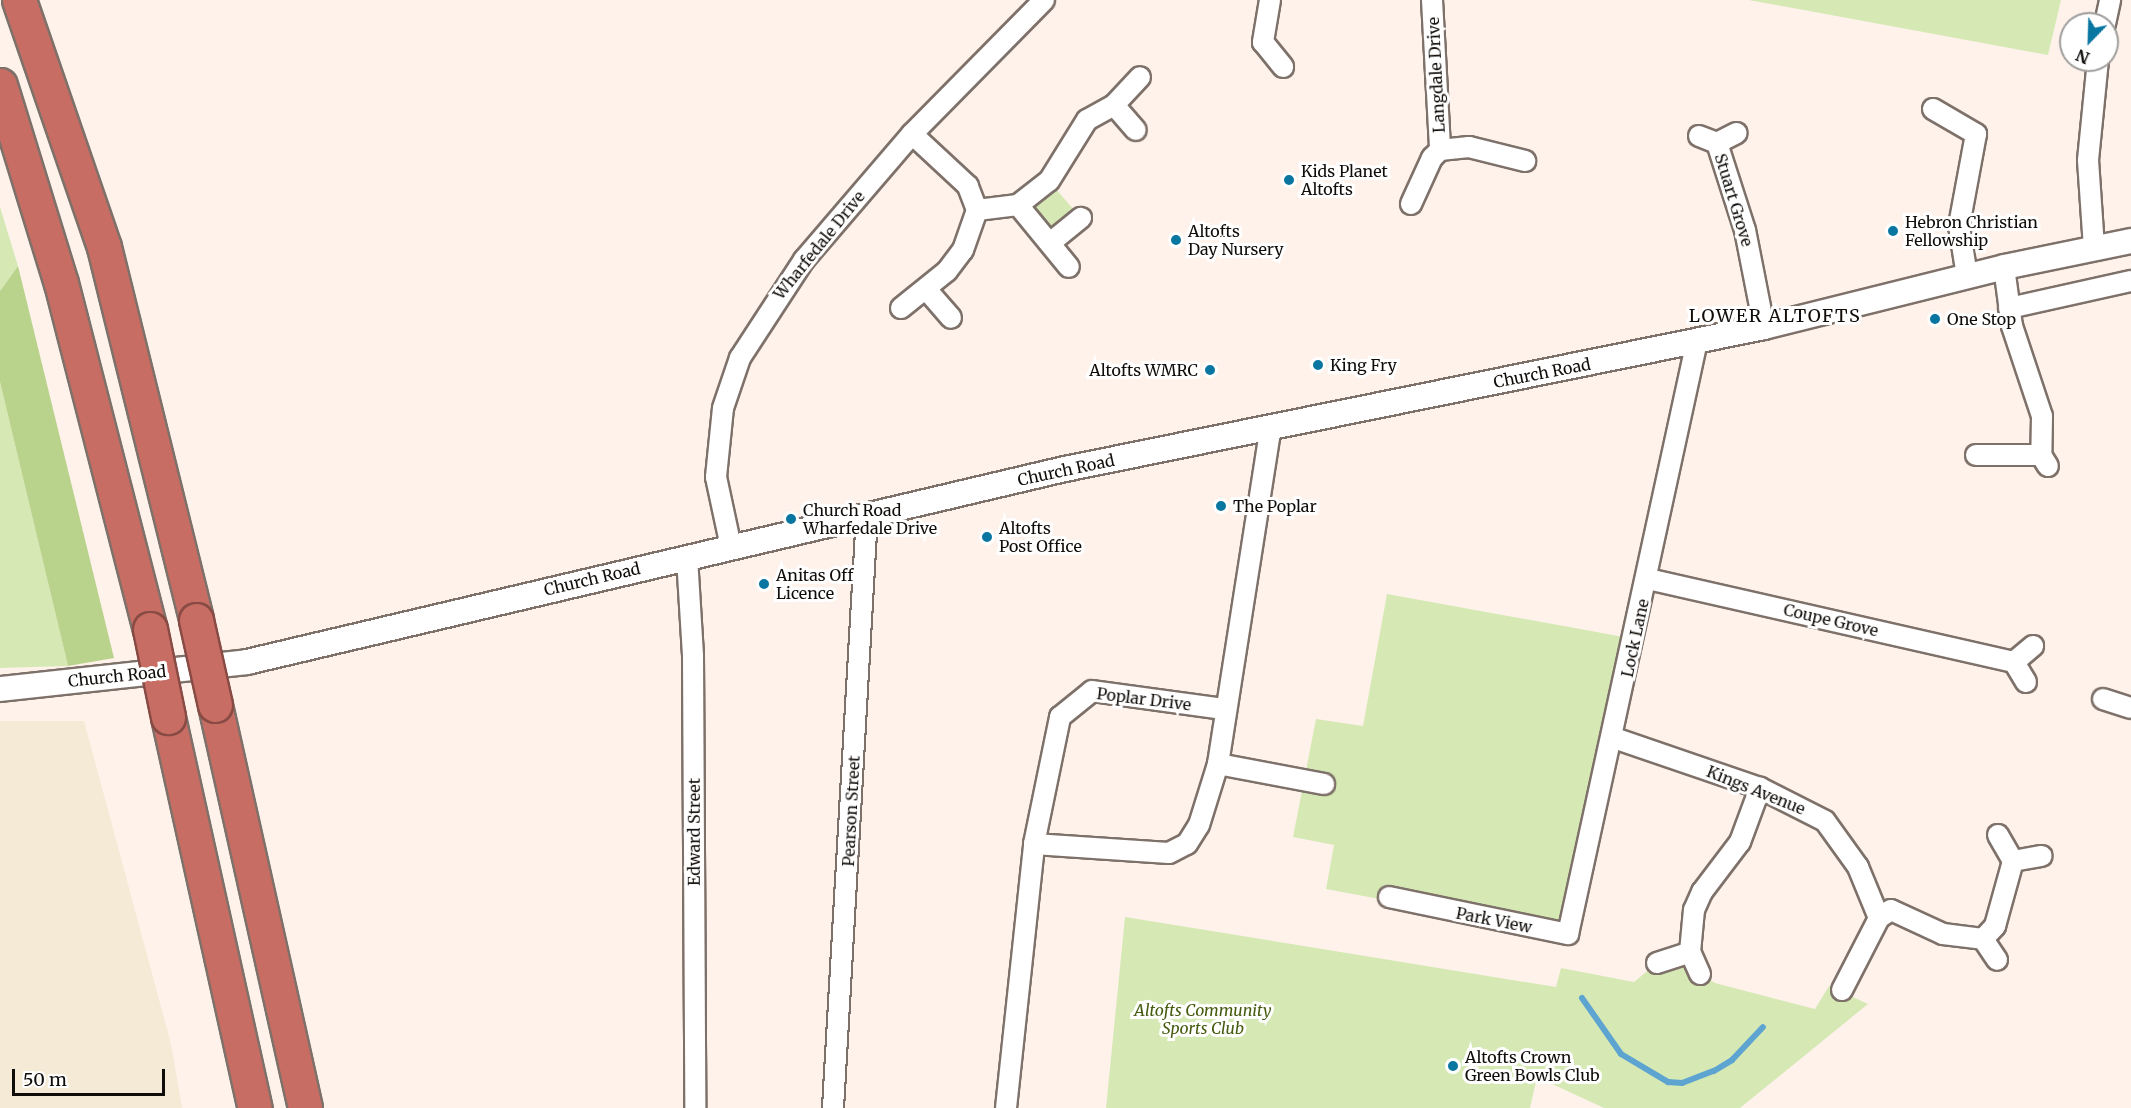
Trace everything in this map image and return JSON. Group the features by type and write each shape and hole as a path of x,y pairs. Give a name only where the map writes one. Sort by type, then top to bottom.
{"highway":[{"path":"19,0 104,247 196,620 305,1108"},
{"path":"0,85 61,283 150,629 255,1108"}],"street":[{"path":"1270,0 1263,42 1270,64"},
{"name":"Langdale Drive","path":"1432,0 1440,150"},
{"name":"Wharfedale Drive","path":"731,547 716,477 723,408 740,358 804,260 912,134 1041,1"},
{"path":"2094,248 2088,160 2097,72"},
{"path":"977,210 1018,205 1049,181 1087,120 1114,105 1140,77"},
{"path":"1114,105 1136,130"},
{"path":"1933,109 1976,134 1959,225 1967,276"},
{"path":"901,308 926,290 963,250 977,210 968,186 912,134"},
{"name":"Stuart Grove","path":"1737,134 1708,139 1745,230 1764,327"},
{"name":"Langdale Drive","path":"1411,204 1432,158 1440,150 1469,147 1525,161"},
{"path":"1018,205 1069,267"},
{"path":"1050,243 1082,218"},
{"name":"Church Road","path":"0,689 247,662 867,514 1271,427 1764,327 2004,267 2131,241"},
{"path":"1976,455 2044,460 2042,416 2021,359 2004,267"},
{"path":"2010,308 2131,281"},
{"path":"926,290 951,318"},
{"name":"Lock Lane","path":"1569,934 1614,738 1697,341"},
{"path":"1034,844 1169,853 1187,844 1199,825 1218,764 1223,709 1271,427"},
{"name":"Pearson Street","path":"833,1108 867,514"},
{"name":"Edward Street","path":"687,557 693,656 695,1108"},
{"name":"Coupe Grove","path":"1648,579 2014,662"},
{"path":"2026,682 2014,662 2033,646"},
{"name":"Poplar Drive","path":"1005,1108 1034,844 1052,738 1060,717 1072,702 1092,691 1223,709"},
{"path":"2103,699 2131,708"},
{"name":"Kings Avenue","path":"1614,738 1760,788 1825,820 1843,840 1879,918"},
{"path":"1218,764 1324,784"},
{"path":"1700,974 1690,952 1689,930 1702,892 1740,842 1760,788"},
{"path":"1983,939 1995,926 2013,861 1998,835"},
{"path":"2013,861 2042,856"},
{"name":"Park View","path":"1389,897 1418,914 1569,934"},
{"path":"1841,980 1879,918 1891,910 1943,934 1983,939 1997,960"},
{"path":"1656,963 1690,952"}],"shaded area":[{"path":"0,721 84,721 171,1044 182,1108 0,1108"}],"green space":[{"path":"1749,0 2061,0 2048,55"},
{"path":"1049,181 1081,218 1050,243 1018,205"},
{"path":"0,207 18,266 0,291"},
{"path":"18,266 114,658 68,666 0,382 0,291"},
{"path":"0,382 68,666 0,668"},
{"path":"1387,594 1635,639 1568,934 1326,889 1334,845 1293,837 1316,719 1363,726"},
{"name":"Altofts Community Sports Club","path":"1125,917 1556,987 1561,968 1634,982 1657,963 1690,952 1700,974 1715,983 1815,1009 1829,986 1868,1004 1740,1108 1604,1108 1537,1077 1530,1108 1106,1108"}],"waterway":[{"path":"1582,998 1621,1054 1668,1082 1682,1083 1714,1071 1732,1060 1763,1027"}],"place":[{"name":"Kids Planet Altofts","path":"1289,180"},
{"name":"Hebron Christian Fellowship","path":"1893,231"},
{"name":"Altofts Day Nursery","path":"1176,240"},
{"name":"One Stop","path":"1935,319"},
{"name":"King Fry","path":"1318,365"},
{"name":"Altofts WMRC","path":"1210,370"},
{"name":"The Poplar","path":"1221,506"},
{"name":"Church Road Wharfedale Drive","path":"791,519"},
{"name":"Altofts Post Office","path":"987,537"},
{"name":"Anitas Off Licence","path":"764,584"},
{"name":"Altofts Crown Green Bowls Club","path":"1453,1066"}],"district":[{"name":"LOWER ALTOFTS","path":"1775,316"}]}
